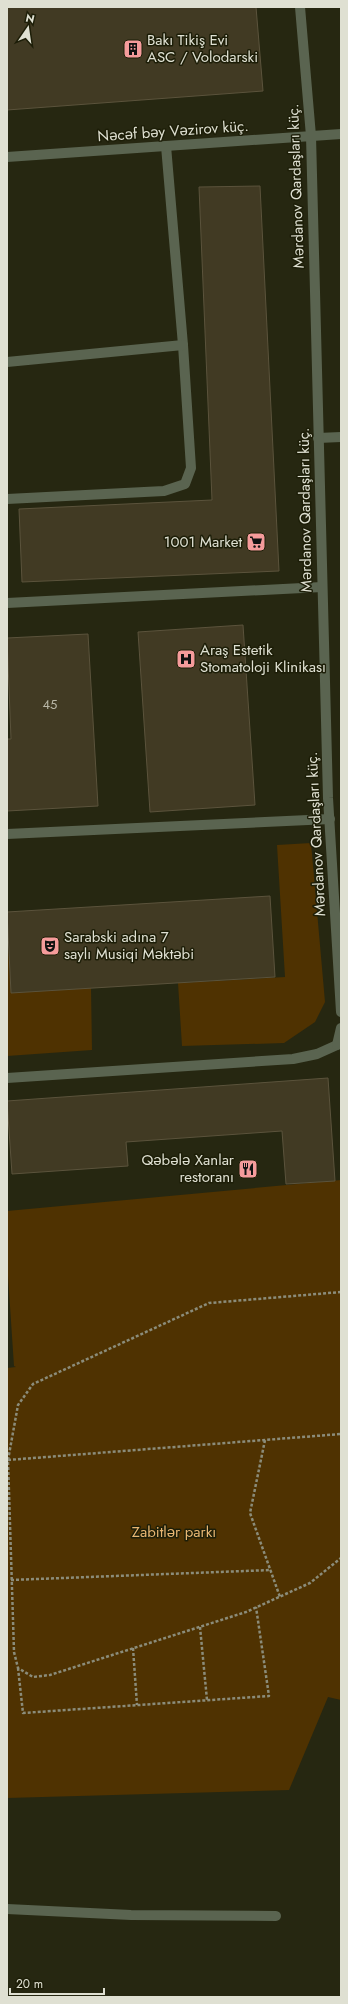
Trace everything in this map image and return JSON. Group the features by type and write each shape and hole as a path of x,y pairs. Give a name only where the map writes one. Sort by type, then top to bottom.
{"street":[{"name":"Mərdanov Qardaşları küç.","path":"300,7 311,136 322,587 330,819 341,1012"},
{"name":"Nəcəf bəy Vəzirov küç.","path":"7,157 341,134"},
{"path":"7,499 164,491 185,484 191,468 183,345 166,146"},
{"path":"7,362 183,345"},
{"path":"318,438 341,437"},
{"path":"7,603 322,587"},
{"path":"7,834 330,819"},
{"path":"7,1078 293,1059 317,1054 337,1045 341,1028"},
{"path":"7,1909 131,1915 276,1916"}],"path":[{"path":"256,1607 269,1696 23,1713 18,1668 14,1652 8,1460 18,1405 33,1384 209,1303 341,1292"},
{"path":"8,1460 341,1434"},
{"path":"265,1440 250,1513 280,1597"},
{"path":"18,1668 33,1677 50,1675 200,1627 256,1607 310,1583 341,1558"},
{"path":"12,1580 271,1570"},
{"path":"200,1627 207,1700"},
{"path":"133,1648 137,1705"}],"green space":[{"path":"311,843 325,1002 315,1022 284,1043 182,1046 178,983 285,977 277,845"},
{"path":"7,929 11,993 91,988 92,1050 7,1056"},
{"name":"Zabitlər parkı","path":"341,1180 341,1700 328,1697 289,1790 7,1798 7,1368 16,1367 14,1366 7,1261 7,1211"}],"building":[{"name":"Bakı Tikiş Evi ASC / Volodarski","path":"7,7 256,7 263,91 7,110"},
{"path":"260,186 279,571 22,582 19,509 212,500 199,187"},
{"path":"243,625 255,805 150,812 138,632"},
{"path":"88,634 98,806 7,811 7,739 11,739 7,638"},
{"path":"270,896 275,977 11,993 7,912"},
{"path":"328,1078 335,1181 286,1184 282,1131 126,1142 128,1166 12,1174 7,1101"}],"place":[{"name":"Bakı Tikiş Evi ASC / Volodarski","path":"133,49"},
{"name":"1001 Market","path":"256,542"},
{"name":"Araş Estetik Stomatoloji Klinikası","path":"186,659"},
{"name":"Sarabski adına 7 saylı Musiqi Məktəbi","path":"50,946"},
{"name":"Qəbələ Xanlar restoranı","path":"248,1169"}]}
